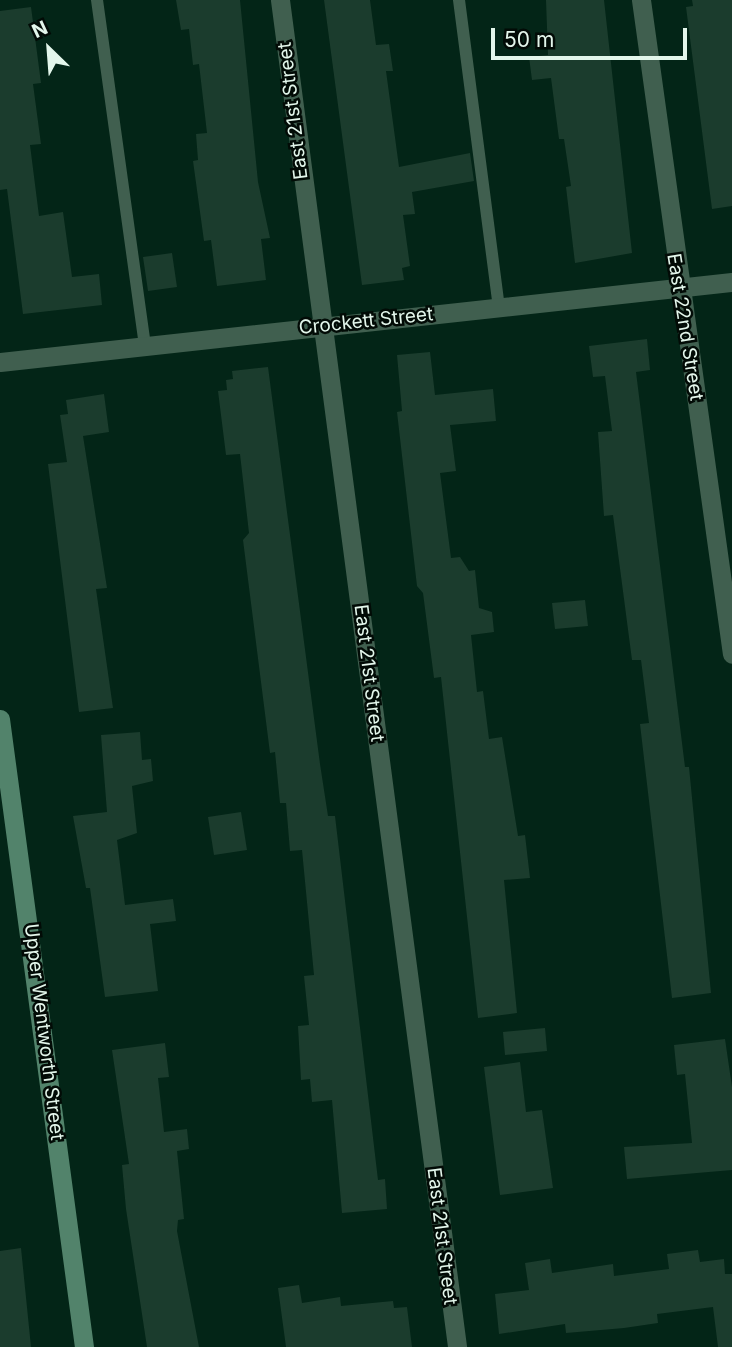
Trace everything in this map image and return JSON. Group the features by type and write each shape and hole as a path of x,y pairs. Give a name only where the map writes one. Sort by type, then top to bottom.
{"main road":[{"name":"Upper Wentworth Street","path":"0,719 3,761 84,1347"}],"street":[{"name":"East 21st Street","path":"280,0 320,326 349,515 457,1347"},
{"name":"East 22nd Street","path":"641,0 678,288 732,654"},
{"name":"Crockett Street","path":"0,362 732,282"}],"lane":[{"path":"97,0 145,346"},
{"path":"459,0 499,306"}],"building":[{"path":"176,0 240,0 258,182 270,238 261,239 266,280 217,286 211,240 204,241 193,161 198,160 196,134 207,133 199,64 193,65 189,29 181,30"},
{"path":"324,0 370,0 376,45 389,44 393,71 386,71 399,167 470,153 474,181 412,192 415,214 403,215 410,266 402,268 404,280 362,285"},
{"path":"546,0 604,0 632,253 575,263 566,187 571,186 564,139 559,139 551,78 532,80 529,57 548,55"},
{"path":"692,0 732,0 732,206 712,209 686,7 693,6"},
{"path":"31,7 41,83 33,84 41,144 30,145 39,216 63,212 72,277 99,274 102,305 23,314 7,189 0,190 0,11"},
{"path":"172,253 177,287 148,291 143,257"},
{"path":"647,339 650,370 636,372 685,767 689,767 711,993 672,998 640,724 649,723 641,660 632,660 613,515 604,516 598,432 612,431 605,376 593,377 589,346"},
{"path":"430,352 435,395 493,389 496,421 450,425 456,471 440,473 451,558 460,557 469,571 475,570 479,608 492,612 494,632 471,635 477,692 483,691 489,739 502,737 518,836 525,835 530,878 504,880 517,1013 478,1018 441,677 434,678 423,593 417,586 397,412 402,411 397,355"},
{"path":"268,367 320,764 328,816 335,816 378,1180 385,1179 387,1209 342,1213 332,1100 312,1102 310,1079 301,1080 298,1026 309,1025 304,976 314,975 302,850 290,851 286,803 280,803 275,752 270,753 243,540 249,533 240,454 226,455 218,391 227,390 226,380 233,379 232,371"},
{"path":"104,394 109,432 83,436 107,588 96,589 113,708 79,712 48,464 67,462 60,415 68,414 66,400"},
{"path":"585,600 588,626 555,629 552,603"},
{"path":"140,732 142,760 151,759 153,781 132,786 137,833 117,840 125,905 173,899 176,921 150,924 158,991 105,997 90,888 86,888 73,816 107,812 101,735"},
{"path":"241,812 247,850 214,855 208,817"},
{"path":"545,1028 547,1051 505,1055 503,1032"},
{"path":"725,1039 732,1087 732,1170 627,1179 624,1147 692,1143 685,1074 677,1075 674,1045"},
{"path":"165,1043 169,1077 158,1078 164,1132 187,1129 189,1149 177,1151 184,1219 178,1220 177,1231 199,1347 147,1347 126,1209 122,1165 129,1164 112,1050"},
{"path":"520,1062 526,1112 542,1110 553,1188 500,1195 484,1067"},
{"path":"21,1248 31,1347 0,1347 0,1251"},
{"path":"698,1250 700,1262 724,1259 725,1274 732,1274 732,1347 718,1347 713,1307 657,1314 658,1323 624,1328 566,1333 565,1324 499,1334 495,1294 529,1290 525,1263 550,1259 552,1273 613,1264 614,1276 669,1269 667,1254"},
{"path":"299,1285 302,1303 340,1297 341,1306 393,1301 394,1308 407,1307 412,1347 286,1347 278,1288"}]}
